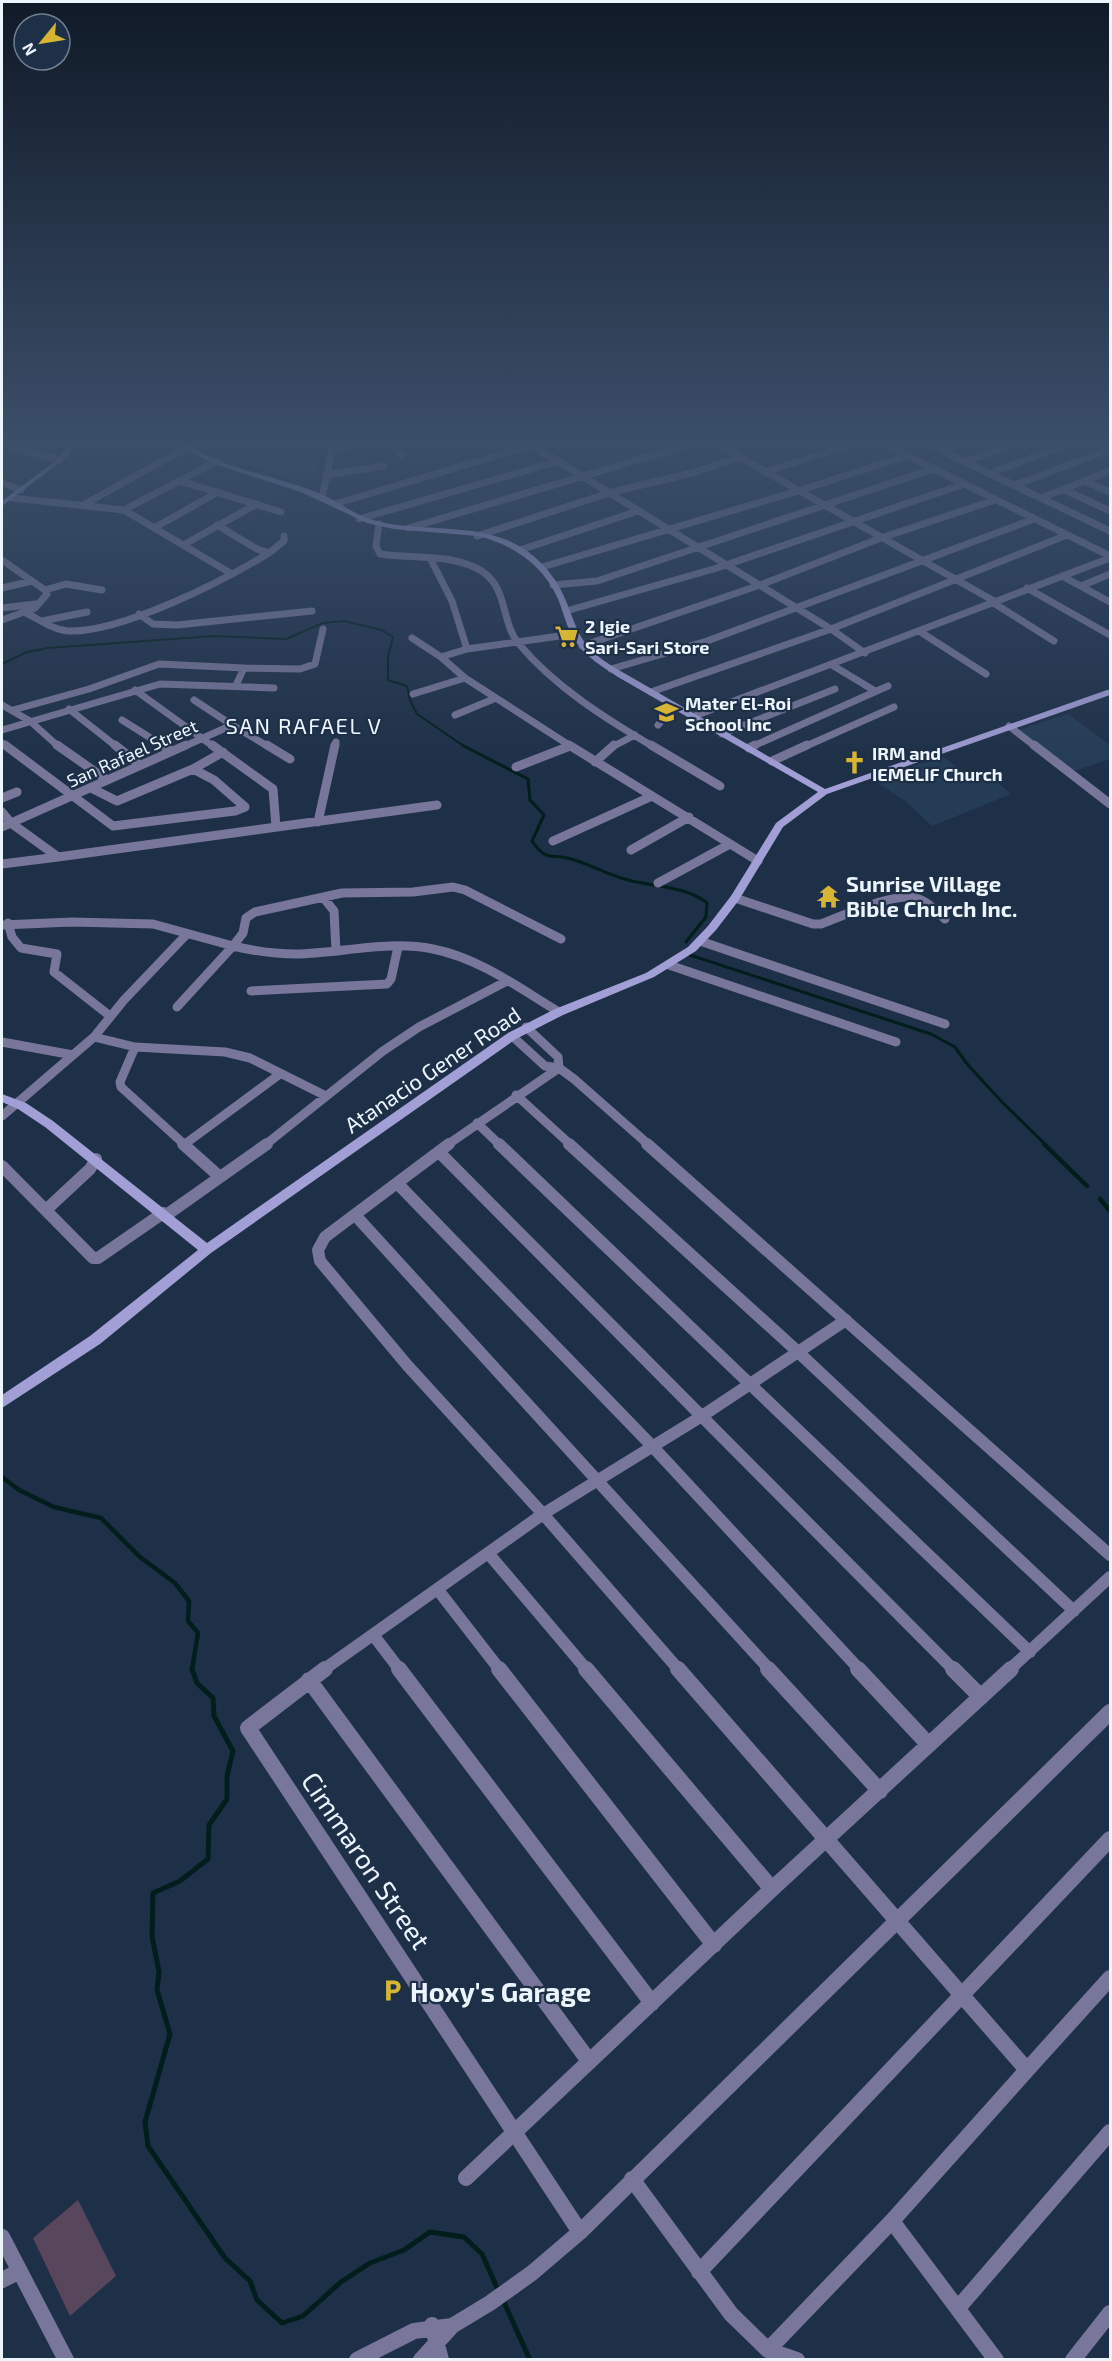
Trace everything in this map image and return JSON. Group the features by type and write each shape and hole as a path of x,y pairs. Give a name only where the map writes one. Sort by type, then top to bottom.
{"main road":[{"path":"525,554 542,567 582,646 611,669 824,792"},
{"name":"Atanacio Gener Road","path":"2,1402 95,1340 207,1250 512,1036 559,1012 613,992 669,965 680,957 696,945 735,898 779,825 824,792 1110,692"},
{"path":"2,1098 16,1102 37,1115 96,1159 207,1250"}],"street":[{"path":"199,554 232,574"},
{"path":"26,613 66,631 82,631 139,615 232,574 267,554"},
{"path":"383,554 471,566 486,574 501,592 517,642 558,684 635,735 720,786"},
{"path":"542,567 586,554"},
{"path":"553,585 597,581 676,554"},
{"path":"709,554 831,629 865,653"},
{"path":"566,611 634,595 761,554"},
{"path":"582,646 760,585 839,554"},
{"path":"910,554 956,579 1054,641"},
{"path":"611,669 707,641 936,554"},
{"path":"651,692 831,629 1019,554"},
{"path":"692,717 865,653 1110,557"},
{"path":"2,560 45,590 47,597 26,613 2,620"},
{"path":"431,560 452,601 467,649"},
{"path":"1081,586 1110,574"},
{"path":"1062,576 1108,599"},
{"path":"2,588 32,581"},
{"path":"45,590 58,584 102,590"},
{"path":"1027,588 1110,635"},
{"path":"2,608 39,604"},
{"path":"139,615 153,624 177,625 312,611"},
{"path":"42,621 87,612"},
{"path":"13,710 89,689 159,664 300,669 315,664 323,629"},
{"path":"919,632 986,674"},
{"path":"441,657 467,649 574,634"},
{"path":"412,638 441,657 465,678 570,746 650,797 689,817 759,861"},
{"path":"832,665 875,691"},
{"path":"237,686 244,668"},
{"path":"413,694 465,678"},
{"path":"2,730 135,690 171,683 274,688"},
{"path":"749,748 888,686"},
{"path":"722,734 835,689"},
{"path":"135,690 273,789 276,827"},
{"path":"456,715 496,698"},
{"name":"San Rafael Street","path":"194,700 232,725"},
{"path":"2,705 30,721 58,747 107,780"},
{"path":"658,725 674,706"},
{"path":"772,761 894,707"},
{"path":"69,709 140,765"},
{"path":"122,720 171,751"},
{"path":"232,725 290,759"},
{"name":"San Rafael Street","path":"2,827 232,725"},
{"path":"1009,726 1110,804"},
{"path":"595,762 617,743 635,735"},
{"path":"318,822 336,742"},
{"path":"516,767 570,746"},
{"path":"3,747 113,825 235,811 245,807 214,780 193,769"},
{"path":"91,788 117,801 193,769 223,752"},
{"path":"2,798 17,792"},
{"path":"553,841 650,797"},
{"path":"2,864 437,805"},
{"path":"2,812 11,823 58,857"},
{"path":"631,850 689,817"},
{"path":"658,883 730,844"},
{"path":"177,1007 242,935 248,915 342,893 413,892 453,887 465,890 561,939"},
{"path":"323,897 334,911 336,951"},
{"path":"735,898 813,924 821,924 886,902 913,897 929,905 945,919"},
{"path":"110,1016 54,972 57,954 23,949 12,937 5,924 153,924 266,953 398,947 434,949 464,959 559,1012"},
{"path":"2,1116 94,1037 110,1016 187,934"},
{"path":"696,945 945,1024"},
{"path":"251,991 384,985 391,979 398,947"},
{"path":"669,965 896,1042"},
{"path":"2,1166 47,1209 76,1243 93,1258 98,1258 220,1177 383,1050 419,1027 507,981"},
{"path":"526,1027 558,1057 559,1068"},
{"path":"512,1036 545,1066 559,1068 574,1079 1110,1555"},
{"path":"94,1037 135,1047 225,1052 250,1058 326,1096"},
{"path":"2,1042 73,1055"},
{"path":"135,1047 120,1082 122,1087 220,1177"},
{"path":"559,1068 477,1123 356,1216 325,1237 317,1248 317,1256 322,1265 407,1365 543,1514 960,1996 1027,2070"},
{"path":"185,1144 280,1074"},
{"path":"516,1095 797,1351 1074,1611"},
{"path":"477,1123 1030,1652"},
{"path":"439,1152 981,1697"},
{"path":"47,1209 90,1169 96,1159"},
{"path":"398,1184 653,1447 929,1745"},
{"path":"356,1216 880,1791"},
{"path":"589,2061 309,1680 543,1514 702,1416 846,1320"},
{"path":"488,1553 772,1889"},
{"path":"466,2178 772,1889 1110,1577"},
{"path":"438,1590 714,1945"},
{"path":"374,1635 652,2003"},
{"name":"Cimmaron Street","path":"309,1680 248,1728 580,2232"},
{"path":"421,2360 439,2351 452,2326 490,2303 532,2273 580,2232 1110,1712"},
{"path":"699,2272 1110,1839"},
{"path":"768,2350 892,2221 1110,1978"},
{"path":"958,2308 1110,2132"},
{"path":"632,2179 730,2314 768,2350 797,2360"},
{"path":"892,2221 996,2360"},
{"path":"2,2237 66,2360"},
{"path":"2,2280 20,2271"},
{"path":"1073,2360 1110,2313"},
{"path":"357,2360 408,2331 432,2325 452,2326"},
{"path":"432,2325 439,2351"}],"shaded area":[{"path":"1068,714 1110,745 1110,759 1072,772 1018,730"},
{"path":"942,756 969,776 983,771 1011,794 932,826 908,803 873,780"},
{"path":"78,2200 116,2276 70,2316 33,2238"}],"waterway":[{"path":"2,664 27,652 48,648 214,636 286,639 323,623 344,621 382,630 393,637 388,657 388,680 407,686 410,700 417,714 462,745"},
{"path":"462,745 528,779 530,800 544,815 532,841 546,855 578,861 628,880 680,890 699,897 707,903 706,917 686,942"},
{"path":"690,955 931,1034 955,1047 968,1065 1002,1102 1046,1145"},
{"path":"1044,1144 1087,1186"},
{"path":"1100,1199 1110,1211"},
{"path":"2,1477 19,1490 54,1507 101,1518 140,1557 175,1583 189,1601 188,1621 198,1633 192,1669"},
{"path":"192,1669 197,1683 213,1698 214,1716 233,1751 227,1776 227,1799 209,1825 208,1859 180,1881 153,1893 152,1936 159,1972 157,1990 170,2034 145,2122 148,2146 225,2258 250,2281 257,2300 282,2323 303,2316 341,2282 370,2263 404,2250 430,2232 464,2237 482,2254 498,2290"},
{"path":"503,2300 530,2360"}],"place":[{"name":"2 Igie Sari-Sari Store","path":"567,636"},
{"name":"Mater El-Roi School Inc","path":"667,713"},
{"name":"IRM and IEMELIF Church","path":"854,763"},
{"name":"Sunrise Village Bible Church Inc.","path":"828,896"},
{"name":"Hoxy's Garage","path":"392,1991"}],"district":[{"name":"SAN RAFAEL V","path":"304,725"}]}
